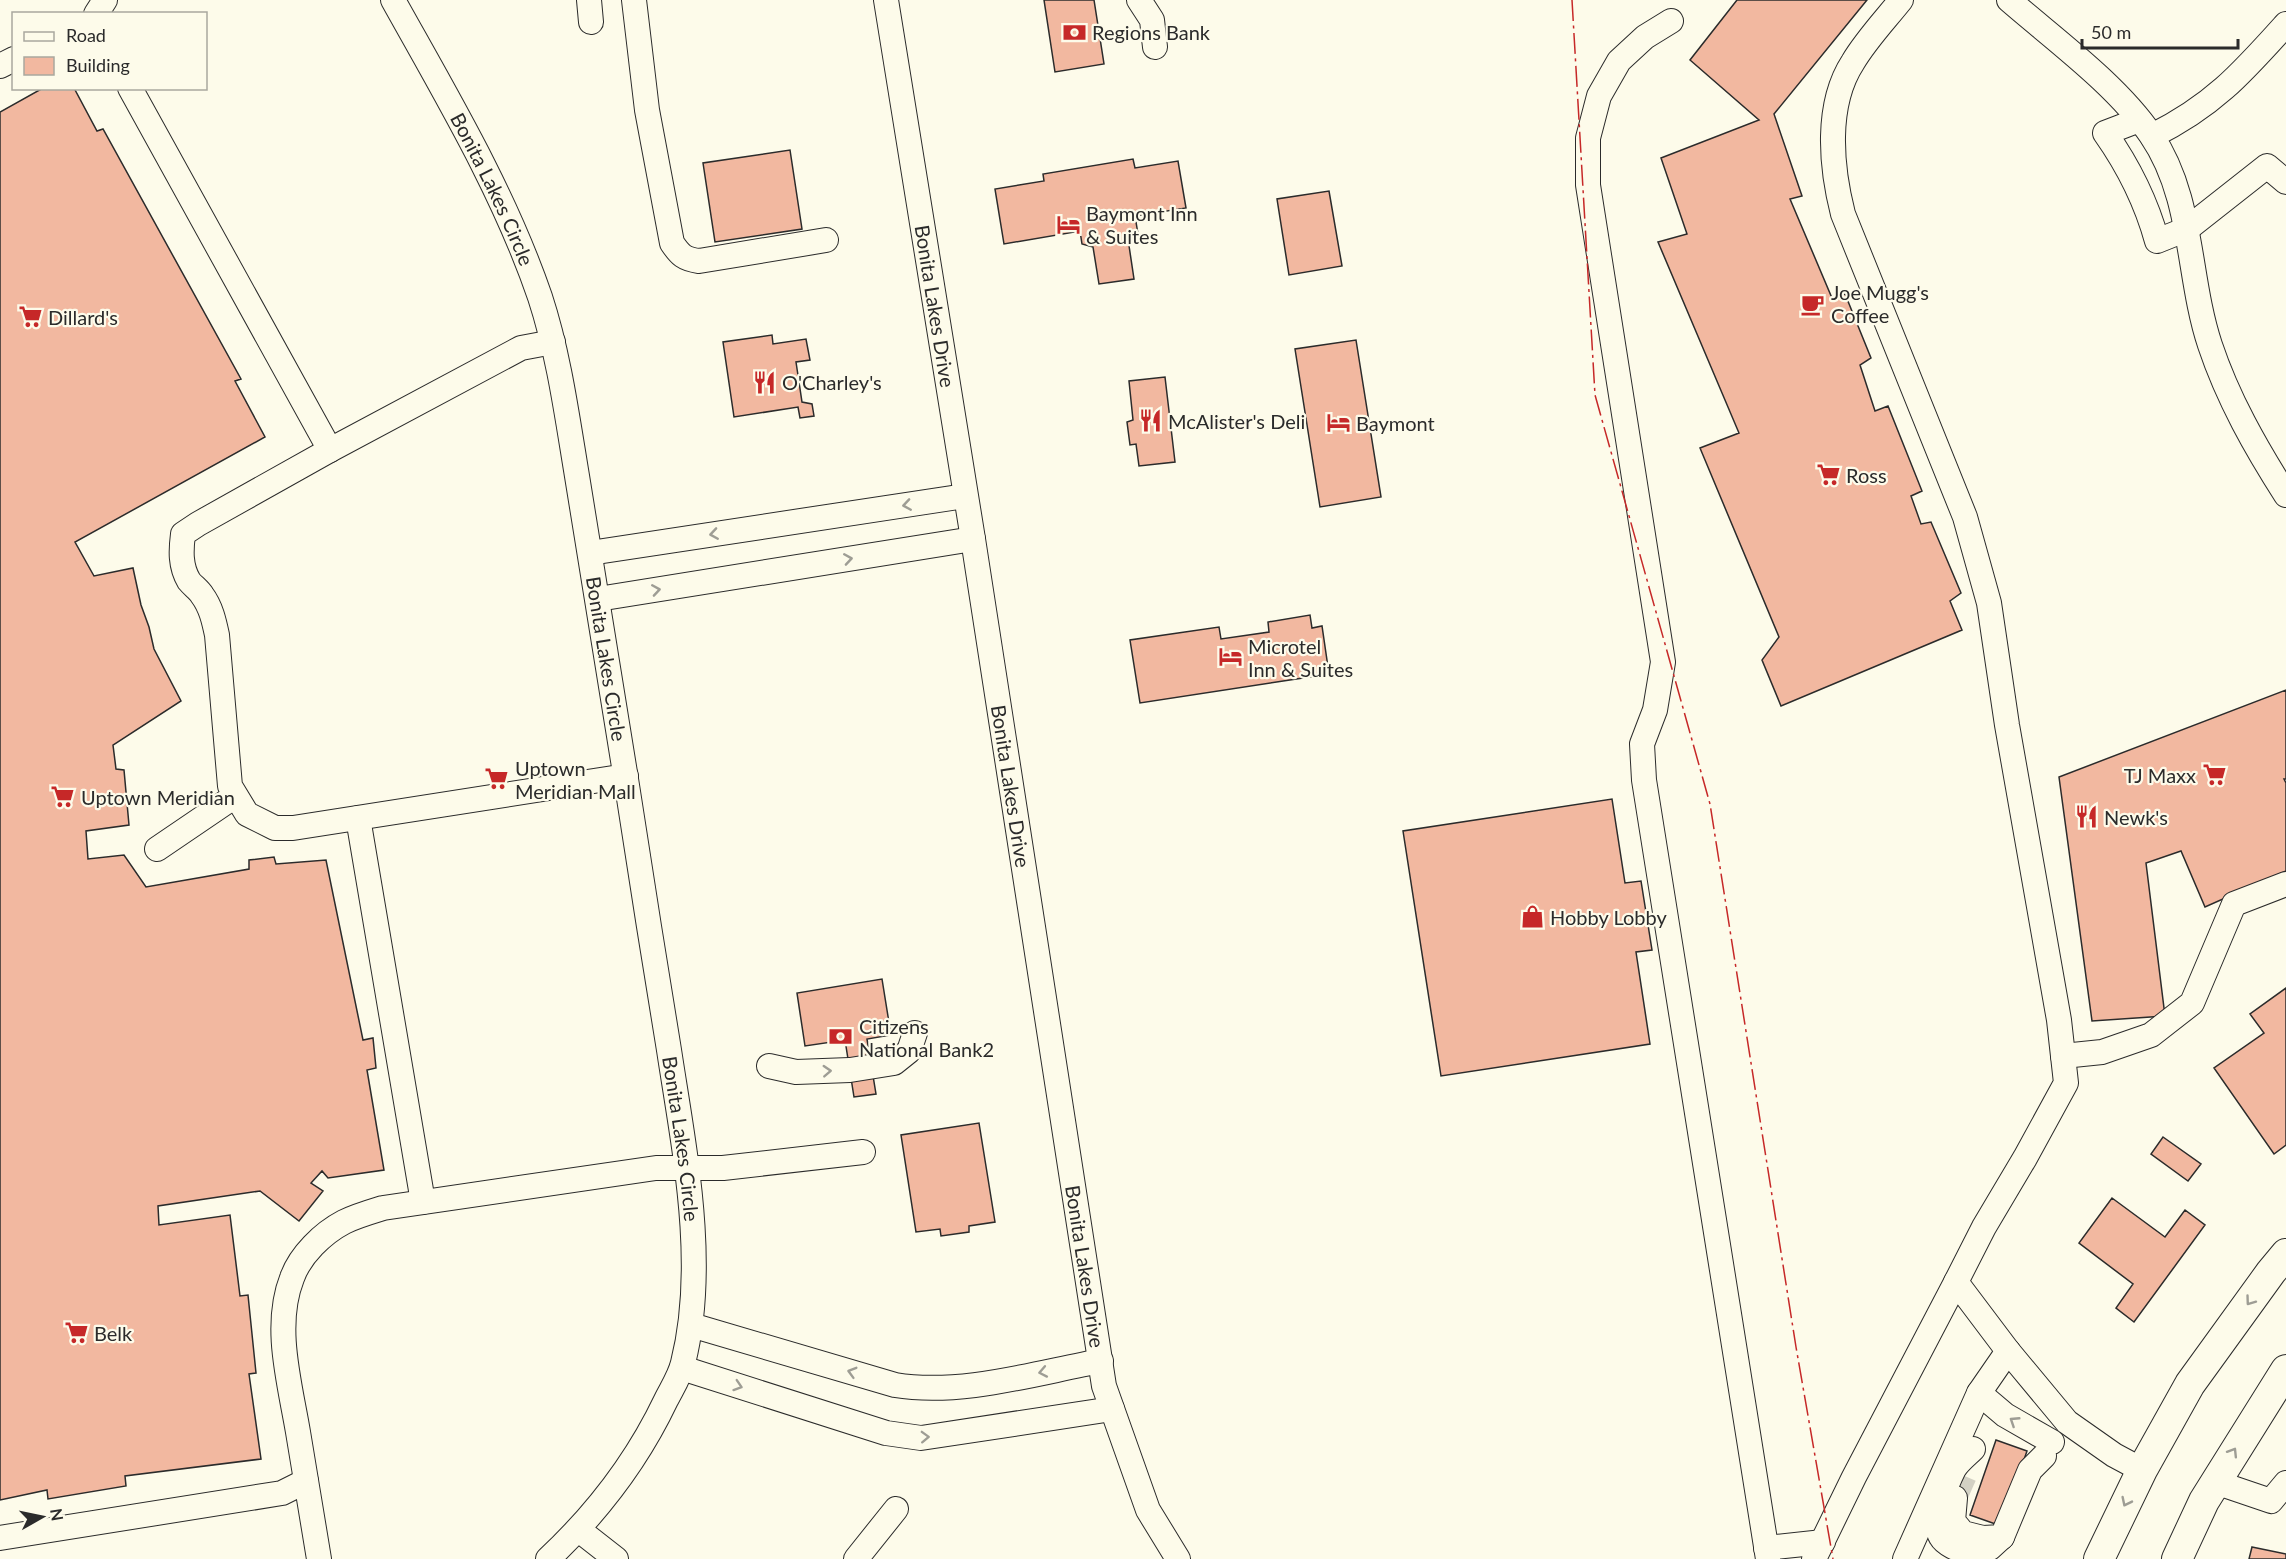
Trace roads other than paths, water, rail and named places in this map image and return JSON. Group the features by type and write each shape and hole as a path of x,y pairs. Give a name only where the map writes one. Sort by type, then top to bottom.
{"main road":[{"path":"2099,1559 2142,1470 2190,1384 2286,1254"},
{"path":"2177,1559 2204,1501 2286,1370"}],"street":[{"name":"Bonita Lakes Circle","path":"393,0 471,140 512,226 540,298 553,342 598,599 686,1168 694,1259 691,1325 682,1368 654,1426 623,1475 579,1530 548,1559"},
{"path":"634,0 651,136 672,243 679,255 699,261 826,240"},
{"name":"Bonita Lakes Drive","path":"886,0 1104,1386 1148,1510 1178,1559"},
{"path":"1139,0 1152,20 1155,47"},
{"path":"1671,21 1645,37 1619,61 1599,96 1588,138 1588,185 1662,662 1655,710 1642,744 1644,780 1767,1554 1819,1551 1854,1477 1984,1227 2066,1083 2059,1020 1989,603 1965,517 1843,214 1835,182 1831,144 1841,88 1852,63 1901,0"},
{"path":"2009,0 2106,85 2145,128 2170,174 2187,229 2209,344 2235,407 2286,495"},
{"path":"2286,24 2222,92 2179,123 2105,134 2126,164 2142,195 2157,241 2187,229 2268,166 2286,182"},
{"path":"131,90 330,450"},
{"path":"553,342 521,348 330,450 183,534 181,550 183,565 189,581 203,595 212,612 217,635 230,786 247,814 275,828 293,828 626,776"},
{"path":"590,553 965,496"},
{"path":"598,599 972,539"},
{"path":"157,849 235,796"},
{"path":"358,818 423,1202"},
{"path":"2063,1056 2102,1052 2151,1035 2168,1022 2192,1003 2234,904 2286,884"},
{"path":"769,1066 796,1072 850,1070 894,1063 909,1051 915,1033"},
{"path":"319,1559 285,1348 284,1311 292,1277 313,1245 343,1222 383,1208 656,1168 723,1168 863,1152"},
{"path":"1956,1282 2008,1351 2067,1422 2114,1455 2142,1470"},
{"path":"691,1325 895,1385 921,1389 947,1389 1101,1361"},
{"path":"1944,1559 1910,1550 1975,1402 2008,1351"},
{"path":"682,1368 886,1433 921,1438 1112,1409"},
{"path":"1966,1473 1973,1449 1975,1402"},
{"path":"1975,1402 2012,1420 2048,1449"},
{"path":"1955,1498 1953,1521 1963,1533 1983,1538 1998,1548 1999,1557 2007,1545 2048,1449 2067,1422"},
{"path":"1973,1449 1954,1467 1938,1513 1936,1526 1941,1538 1961,1551 1973,1555 1990,1548 1998,1548"},
{"path":"0,1538 282,1493 306,1481"},
{"path":"2215,1482 2281,1497"},
{"path":"856,1559 896,1509"},
{"path":"579,1530 616,1559"}],"tunnel":[{"path":"1955,1498 1966,1473"}],"place":[{"name":"Regions Bank","path":"1074,32"},
{"name":"Baymont Inn & Suites","path":"1068,224"},
{"name":"Joe Mugg's Coffee","path":"1813,304"},
{"name":"Dillard's","path":"30,317"},
{"name":"O'Charley's","path":"764,382"},
{"name":"McAlister's Deli","path":"1150,421"},
{"name":"Baymont","path":"1338,423"},
{"name":"Ross","path":"1828,475"},
{"name":"Microtel Inn & Suites","path":"1230,657"},
{"name":"TJ Maxx","path":"2214,775"},
{"name":"Uptown Meridian Mall","path":"497,779"},
{"name":"Uptown Meridian","path":"63,797"},
{"name":"Newk's","path":"2086,817"},
{"name":"Hobby Lobby","path":"1532,917"},
{"name":"Citizens National Bank2","path":"841,1037"},
{"name":"Belk","path":"76,1333"}]}
